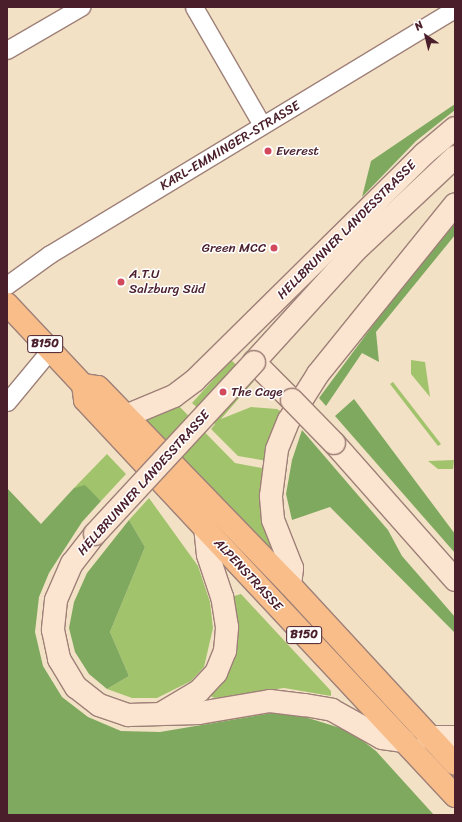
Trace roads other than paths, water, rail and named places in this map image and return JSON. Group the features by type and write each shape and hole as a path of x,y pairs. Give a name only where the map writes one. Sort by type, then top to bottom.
{"main road":[{"name":"HELLBRUNNER LANDESSTRASSE","path":"126,416 174,396 195,380 424,154 455,128"},
{"name":"HELLBRUNNER LANDESSTRASSE","path":"404,741 382,738 332,710 277,702 159,715 128,715 99,705 76,687 59,659 53,630 56,600 72,563 95,534 356,250 455,157"},
{"path":"290,585 292,568 273,520 272,496 277,449 289,420 318,374 455,204"},
{"name":"ALPENSTRASSE","path":"7,304 83,385 85,400 455,796"},
{"path":"254,362 334,443 455,580"},
{"name":"ALPENSTRASSE","path":"83,385 98,387 290,585 428,737 455,764"},
{"path":"159,715 199,691 216,673 225,651 226,627 222,597 208,555 204,528"},
{"path":"428,737 455,737"}],"street":[{"path":"7,50 81,7"},
{"path":"194,7 262,125"},
{"name":"KARL-EMMINGER-STRASSE","path":"7,285 44,258 455,9"},
{"path":"7,402 50,350"}],"place":[{"name":"Everest","path":"268,151"},
{"name":"Green MCC","path":"274,248"},
{"name":"A.T.U Salzburg Süd","path":"121,282"},
{"name":"The Cage","path":"223,392"}]}
